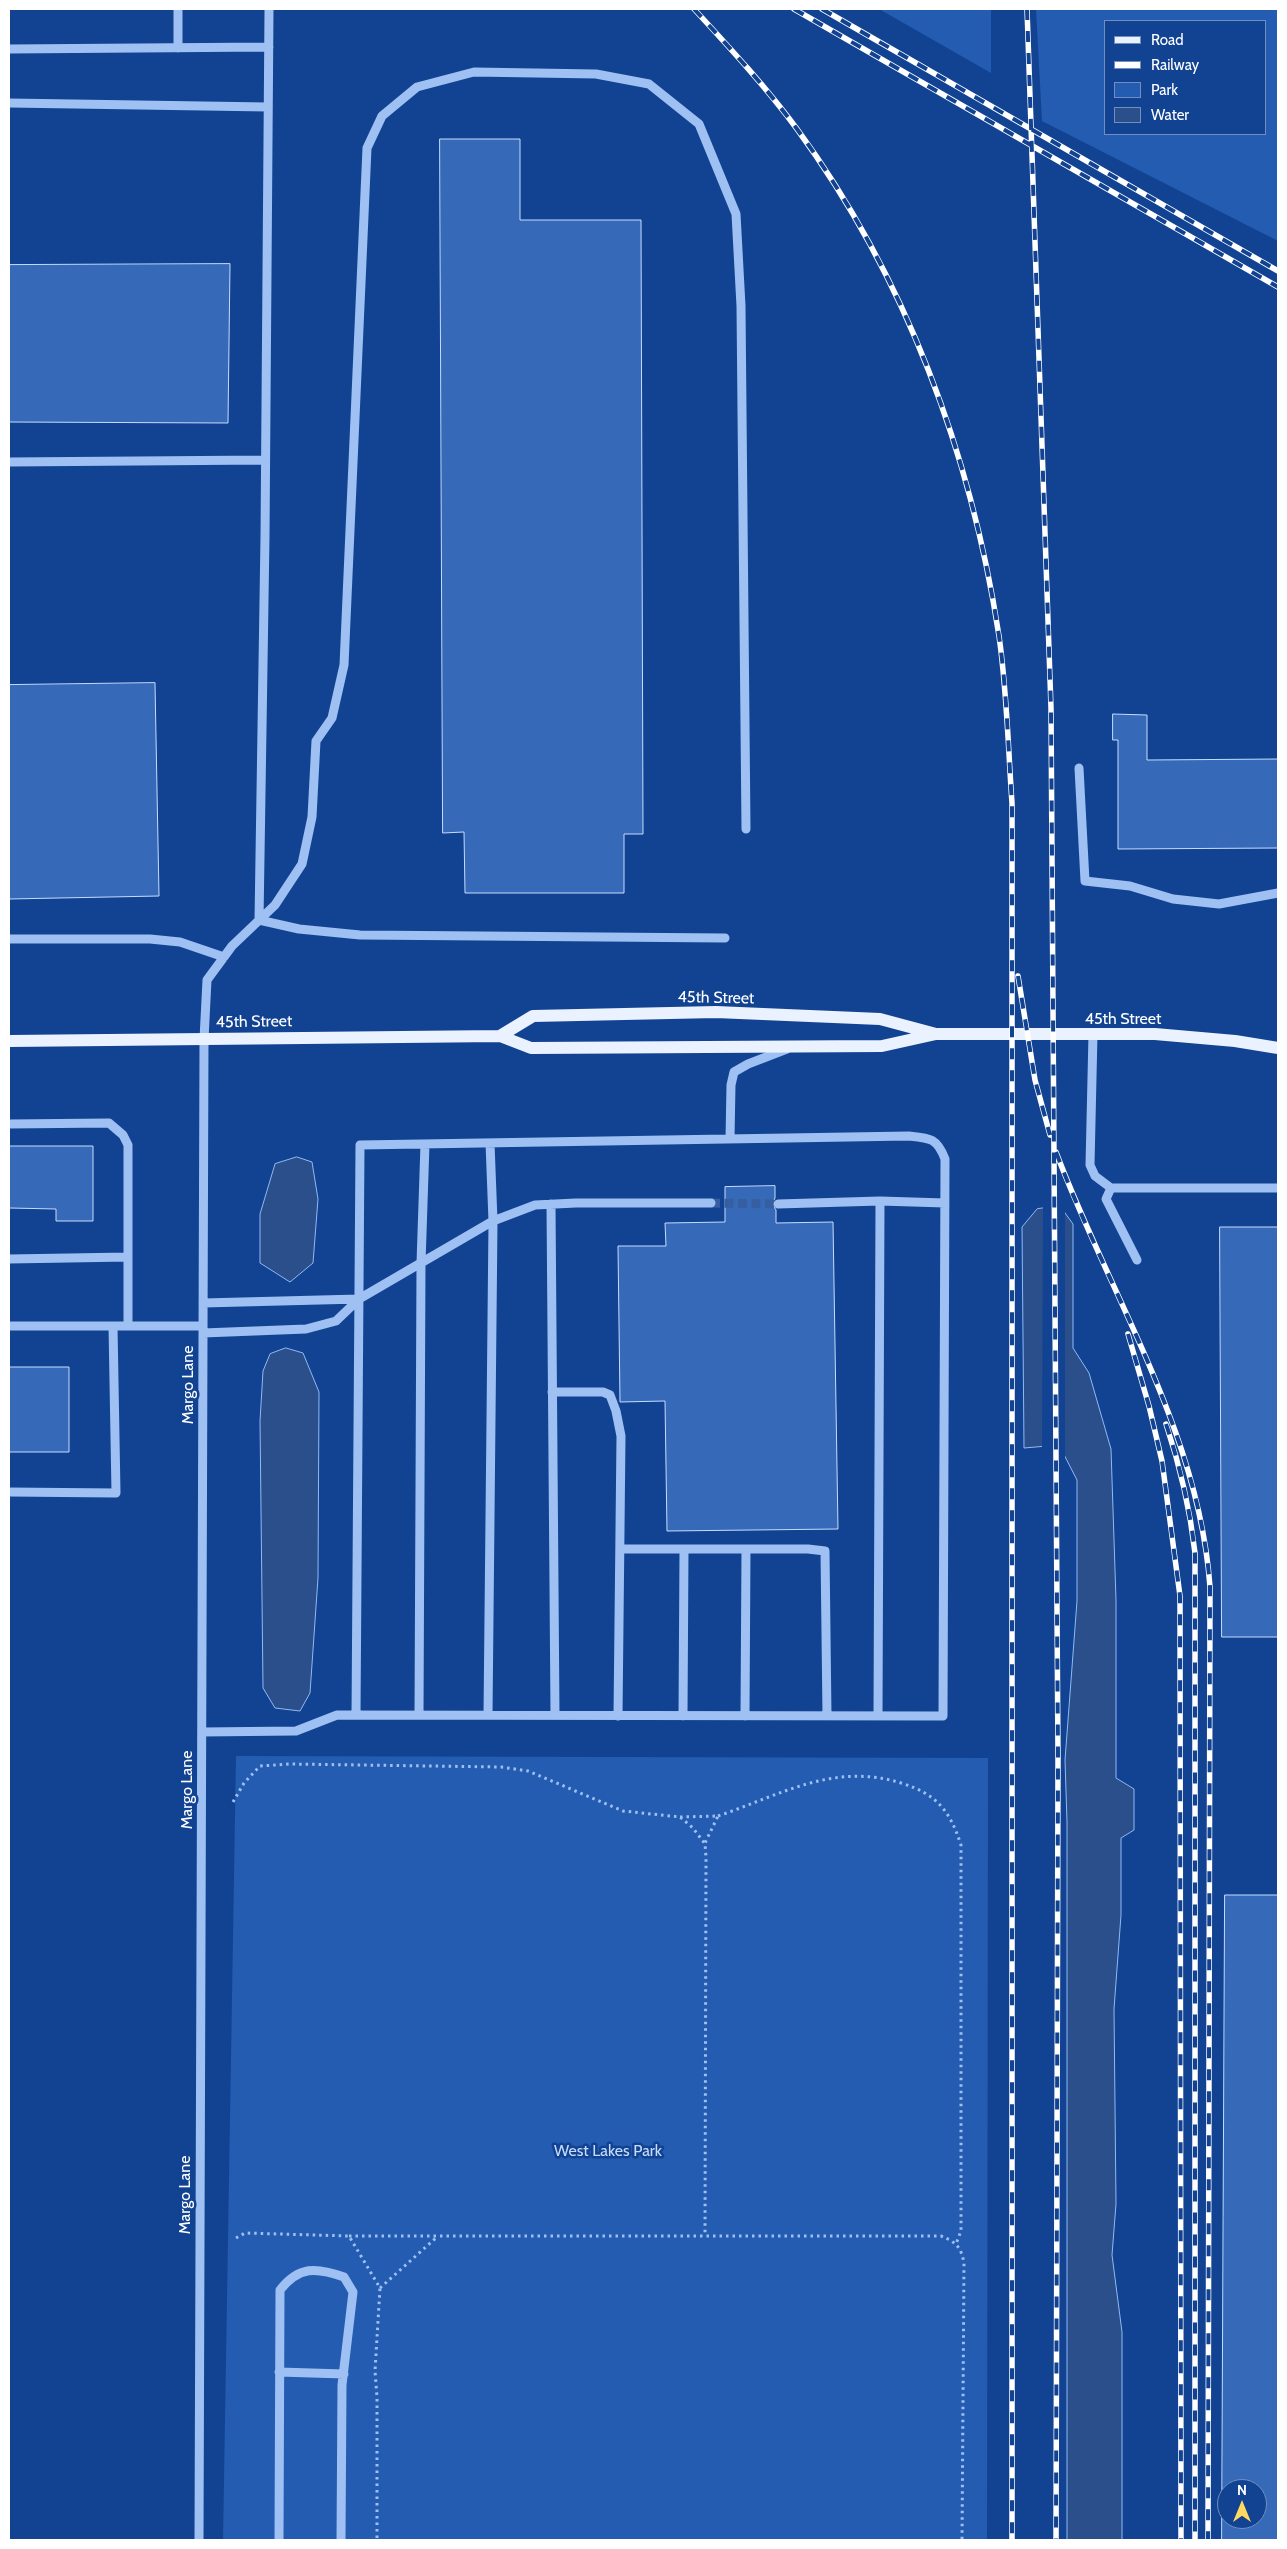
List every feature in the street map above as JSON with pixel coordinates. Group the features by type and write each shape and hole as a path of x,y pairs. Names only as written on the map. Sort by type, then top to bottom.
{"main road":[{"name":"45th Street","path":"500,1036 533,1016 716,1012 880,1019 936,1034"},
{"name":"45th Street","path":"9,1041 500,1036 531,1048 792,1047 882,1046 936,1034 1155,1034 1235,1041 1278,1048"}],"street":[{"path":"178,9 178,48"},
{"path":"269,9 266,460 259,920 300,929 360,935 725,938"},
{"path":"9,49 269,47"},
{"name":"Margo Lane","path":"199,2540 204,1039 207,980 232,946 275,905 302,864 312,817 316,742 332,718 344,665 367,148 382,116 417,87 474,72 596,74 649,84 699,124 736,214 741,306 746,829"},
{"path":"9,103 268,107"},
{"path":"9,462 266,460"},
{"path":"1079,768 1084,880 1130,886 1172,899 1219,904 1278,893"},
{"path":"9,939 150,939 180,942 224,957"},
{"path":"1094,1034 1090,1165 1095,1176 1111,1188 1278,1188"},
{"path":"730,1139 731,1085 734,1072 748,1064 792,1047"},
{"path":"9,1124 109,1124 123,1135 128,1145 128,1326"},
{"path":"202,1732 296,1731 337,1715 943,1716 945,1159 940,1145 928,1138 909,1136 360,1145 356,1715"},
{"path":"488,1715 492,1221 490,1142"},
{"path":"419,1715 421,1263 425,1144"},
{"path":"1111,1188 1106,1199 1137,1260"},
{"path":"778,1204 880,1201 945,1203"},
{"path":"878,1716 880,1201"},
{"path":"9,1326 306,1329 336,1322 359,1299 492,1221 535,1205 712,1203"},
{"path":"551,1204 555,1715"},
{"path":"9,1259 128,1257"},
{"path":"203,1303 332,1298 359,1299"},
{"path":"9,1492 116,1493 114,1326"},
{"path":"552,1392 603,1392 610,1395 616,1411 621,1436 618,1716"},
{"path":"620,1549 808,1548 825,1551 827,1716"},
{"path":"683,1716 684,1549"},
{"path":"746,1549 746,1716"},
{"path":"279,2540 280,2290 291,2277 308,2270 327,2271 344,2277 353,2292 344,2374 341,2540"},
{"path":"279,2372 344,2374"}],"path":[{"path":"233,1802 244,1783 260,1766 290,1764 501,1767 528,1771 623,1811 680,1817 718,1816 814,1781 847,1775 880,1776 912,1786 937,1800 953,1821 961,1845 961,2231 956,2244"},
{"path":"705,2236 705,1844 718,1816"},
{"path":"680,1817 693,1828 705,1844"},
{"path":"349,2236 941,2236 961,2248 964,2263 962,2540"},
{"path":"380,2288 438,2236"}],"green space":[{"path":"879,9 991,9 991,73"},
{"path":"1036,9 1278,9 1278,241 1042,121"},
{"name":"West Lakes Park","path":"236,1756 988,1758 987,2540 223,2540"}],"water":[{"path":"297,1157 312,1162 318,1199 313,1263 290,1282 260,1263 260,1214 275,1164"},
{"path":"1060,1206 1073,1224 1073,1348 1089,1373 1111,1449 1116,1600 1116,1778 1134,1789 1134,1830 1121,1838 1121,1915 1114,2009 1116,2204 1112,2255 1122,2332 1122,2540 1067,2540 1067,1822 1065,1760 1077,1601 1077,1480 1059,1445 1024,1448 1022,1227 1037,1209"},
{"path":"286,1348 303,1353 319,1392 318,1578 310,1693 300,1711 275,1708 263,1688 260,1421 263,1371 270,1354"}],"pier":[{"path":"1060,1203 1065,1209 1065,1462 1057,1448 1042,1449 1043,1205"}],"building":[{"path":"440,139 520,139 520,220 641,220 643,834 624,834 624,893 465,893 464,832 443,833"},
{"path":"230,264 228,423 9,422 9,265"},
{"path":"155,683 159,896 9,899 9,685"},
{"path":"1113,714 1147,715 1147,760 1278,759 1278,848 1118,849 1118,740 1113,740"},
{"path":"9,1146 93,1146 93,1221 56,1221 56,1209 9,1208"},
{"path":"775,1186 775,1198 772,1204 776,1210 776,1223 833,1222 838,1529 667,1531 665,1401 620,1402 618,1246 666,1246 665,1223 725,1222 725,1187"},
{"path":"1220,1227 1278,1227 1278,1637 1222,1637"},
{"path":"9,1367 69,1367 69,1452 9,1452"},
{"path":"1225,1895 1278,1895 1278,2540 1222,2540 1222,2529 1267,2529 1267,2479 1222,2479"}],"tunnel":[{"path":"711,1203 778,1204"}],"railway":[{"path":"694,9 760,83 797,129 836,186 871,245 901,307 928,370 952,435 971,501 987,568 1002,657 1012,803 1012,2540"},
{"path":"794,9 1278,287"},
{"path":"822,9 1278,271"},
{"path":"1027,9 1051,708 1058,1758 1056,2540"},
{"path":"1018,976 1035,1080 1050,1135"},
{"path":"1056,1152 1171,1419 1189,1473 1202,1529 1210,1587 1208,2540"},
{"path":"1128,1334 1149,1406 1162,1461 1180,1596 1181,2540"},
{"path":"1166,1424 1184,1488 1195,1553 1195,2540"}]}
